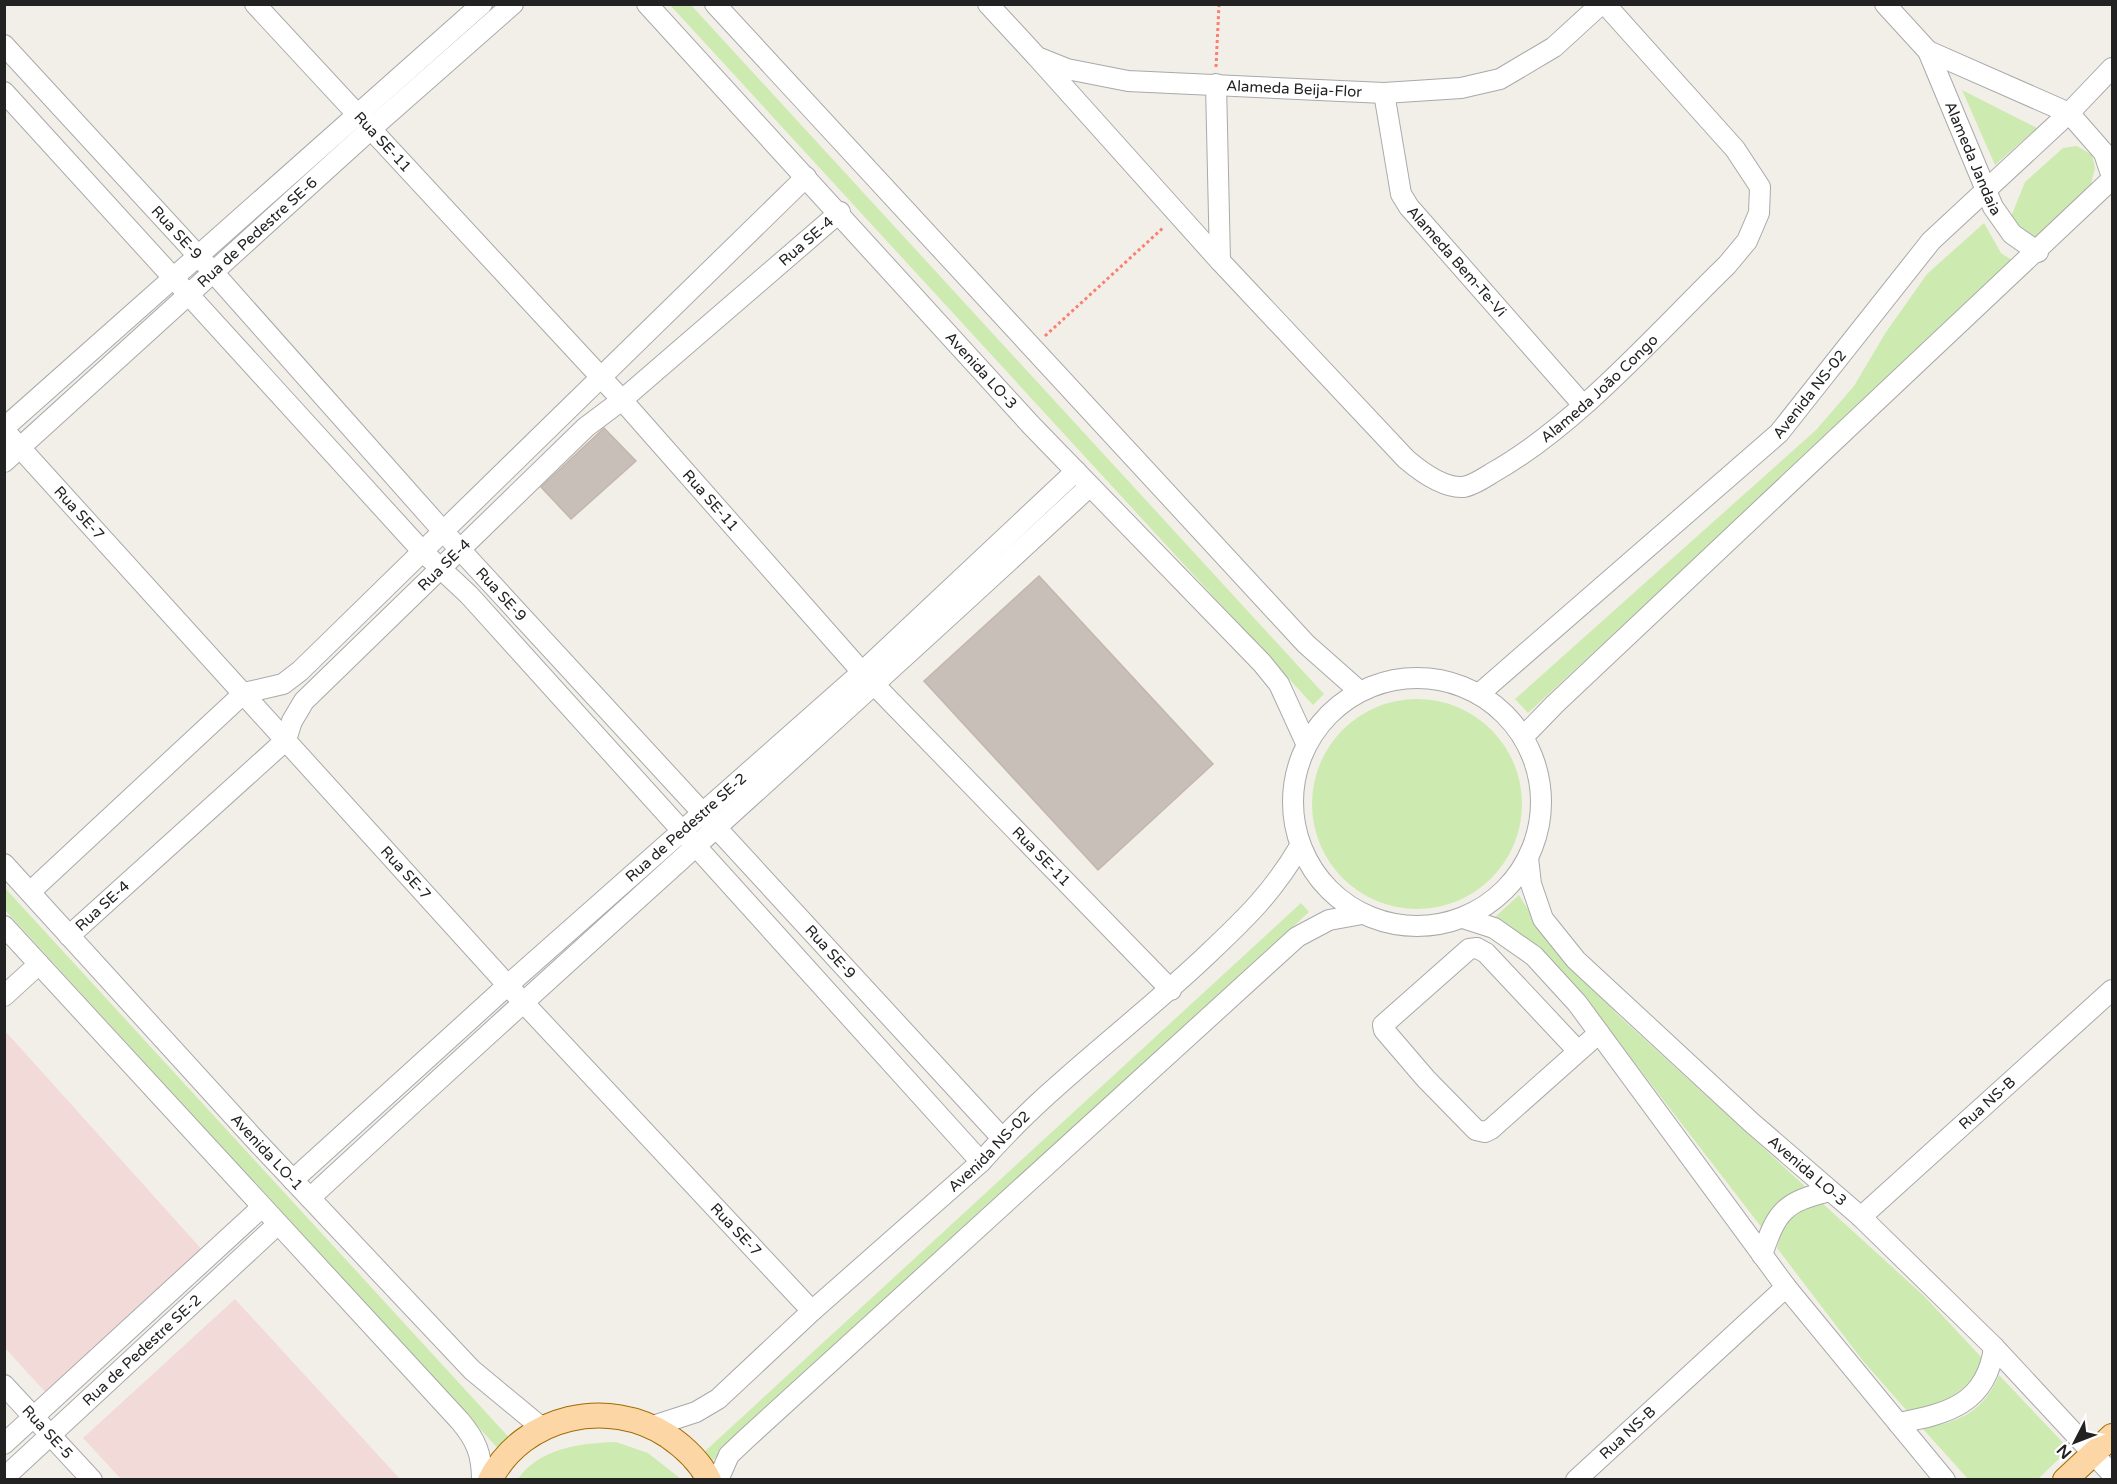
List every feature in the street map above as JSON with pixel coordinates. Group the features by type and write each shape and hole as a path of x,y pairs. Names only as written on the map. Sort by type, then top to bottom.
{"main road":[{"path":"490,1479 496,1468 517,1445 542,1428 568,1418 597,1414 626,1417 653,1426 682,1446 709,1479"},
{"path":"2065,1479 2112,1436"}],"street":[{"name":"Rua SE-11","path":"255,4 622,400 869,679 1171,990"},
{"name":"Rua de Pedestre SE-6","path":"4,429 482,4"},
{"name":"Rua de Pedestre SE-6","path":"4,462 372,128 513,4"},
{"name":"Avenida LO-3","path":"647,4 1076,471 1262,663 1279,684 1306,743"},
{"path":"715,4 1306,644 1358,690"},
{"name":"Alameda Beija-Flor","path":"988,4 1037,57 1067,69 1128,81 1384,93 1461,88 1500,80 1554,47 1603,4"},
{"name":"Alameda João Congo","path":"1037,57 1220,261 1406,459 1419,470 1442,482 1463,487 1513,461 1582,405 1727,265 1747,241 1760,213 1761,187 1735,149 1603,4"},
{"name":"Alameda Jandaia","path":"1885,4 1928,51 1985,191 2012,234 2038,252"},
{"name":"Rua SE-9","path":"4,45 213,272 442,530 1002,1138"},
{"name":"Alameda Jandaia","path":"1928,51 2068,113 2104,153 2112,178"},
{"name":"Avenida NS-02","path":"1479,694 1779,433 1931,241 2068,113 2112,68"},
{"path":"1216,84 1220,261"},
{"name":"Rua SE-9","path":"4,92 423,552 469,595 981,1162"},
{"name":"Alameda Bem-Te-Vi","path":"1384,93 1401,194 1409,207 1582,405"},
{"name":"Rua SE-4","path":"30,892 244,693 283,684 300,671 806,177"},
{"path":"1523,737 1563,695 2038,252 2112,178"},
{"name":"Rua SE-4","path":"69,936 286,740 292,720 304,700 586,427 622,400 840,213"},
{"name":"Rua SE-7","path":"4,429 522,1001 812,1311"},
{"name":"Rua de Pedestre SE-2","path":"310,1198 522,1001 718,828 1076,471"},
{"name":"Rua de Pedestre SE-2","path":"293,1180 681,831 869,679 1090,486"},
{"path":"1398,678 1440,679 1479,694 1504,712 1523,737 1539,776 1541,818 1528,858 1512,883 1490,904 1463,918 1429,926 1395,925 1362,914 1324,886 1300,846 1292,811 1294,776 1306,743 1328,712 1358,690 1398,678"},
{"name":"Avenida NS-02","path":"653,1426 696,1412 718,1399 812,1311 981,1162 1002,1138 1130,1023 1171,990 1261,903 1281,879 1300,846"},
{"name":"Avenida LO-3","path":"1528,858 1531,884 1543,919 1576,960 1861,1217 1994,1347 2112,1474"},
{"name":"Avenida LO-1","path":"4,864 293,1180 472,1370 542,1428"},
{"path":"718,1479 729,1455 747,1438 1297,937 1329,920 1362,914"},
{"path":"1463,918 1494,928 1534,956 1577,1003 1786,1287 1945,1479"},
{"path":"6,930 474,1437 482,1457 482,1479"},
{"path":"1578,1051 1486,953 1477,948 1469,949 1383,1025 1384,1030 1426,1079 1476,1130 1485,1132 1578,1051 1599,1032"},
{"path":"4,996 39,964"},
{"name":"Rua NS-B","path":"1861,1217 2112,990"},
{"path":"1762,1255 1781,1211 1804,1198 1830,1191"},
{"name":"Rua de Pedestre SE-2","path":"4,1444 262,1207"},
{"name":"Rua de Pedestre SE-2","path":"4,1478 278,1224"},
{"name":"Rua NS-B","path":"1576,1479 1786,1287"},
{"path":"1898,1423 1940,1415 1966,1400 1986,1376 1992,1364 1994,1347"},
{"name":"Rua SE-5","path":"4,1385 92,1479"}],"path":[{"path":"1216,84 1219,4"},
{"path":"1032,348 1178,214"}],"shaded area":[{"path":"7,1033 205,1253 48,1395 5,1348 4,1035"},
{"path":"235,1299 400,1479 121,1479 83,1438"}],"green space":[{"path":"670,5 691,5 1324,694 1313,705"},
{"path":"1962,90 2037,128 1995,165"},
{"path":"2077,146 2092,155 2095,168 2091,184 2047,229 2036,237 2022,238 2010,219 2025,182 2063,148"},
{"path":"1984,223 2001,253 2015,262 1528,713 1515,699 1816,430 1854,386 1886,332 1927,274"},
{"path":"1417,699 1437,701 1457,707 1475,717 1491,730 1504,746 1514,764 1520,784 1522,804 1520,824 1514,844 1504,862 1491,878 1475,891 1457,901 1437,907 1417,909 1397,907 1377,901 1359,891 1343,878 1330,862 1320,844 1314,824 1312,804 1314,784 1320,764 1330,746 1343,730 1359,717 1377,707 1397,701"},
{"path":"5,888 515,1444 503,1454 5,910"},
{"path":"1519,895 1547,940 1618,1015 1808,1189 1779,1201 1769,1212 1762,1228 1607,1027 1540,950 1495,917"},
{"path":"1301,903 1309,912 711,1462 703,1453"},
{"path":"1821,1202 1924,1296 1983,1359 1970,1381 1953,1396 1932,1405 1907,1411 1863,1361 1777,1248 1783,1229 1791,1217"},
{"path":"1999,1375 2069,1449 2038,1479 1968,1479 1922,1428 1936,1426 1969,1413 1986,1398"},
{"path":"616,1442 648,1453 681,1479 518,1479 537,1460 562,1449"}],"building":[{"path":"604,428 636,461 571,519 541,487"},
{"path":"1039,576 1213,764 1098,870 924,681"}]}
